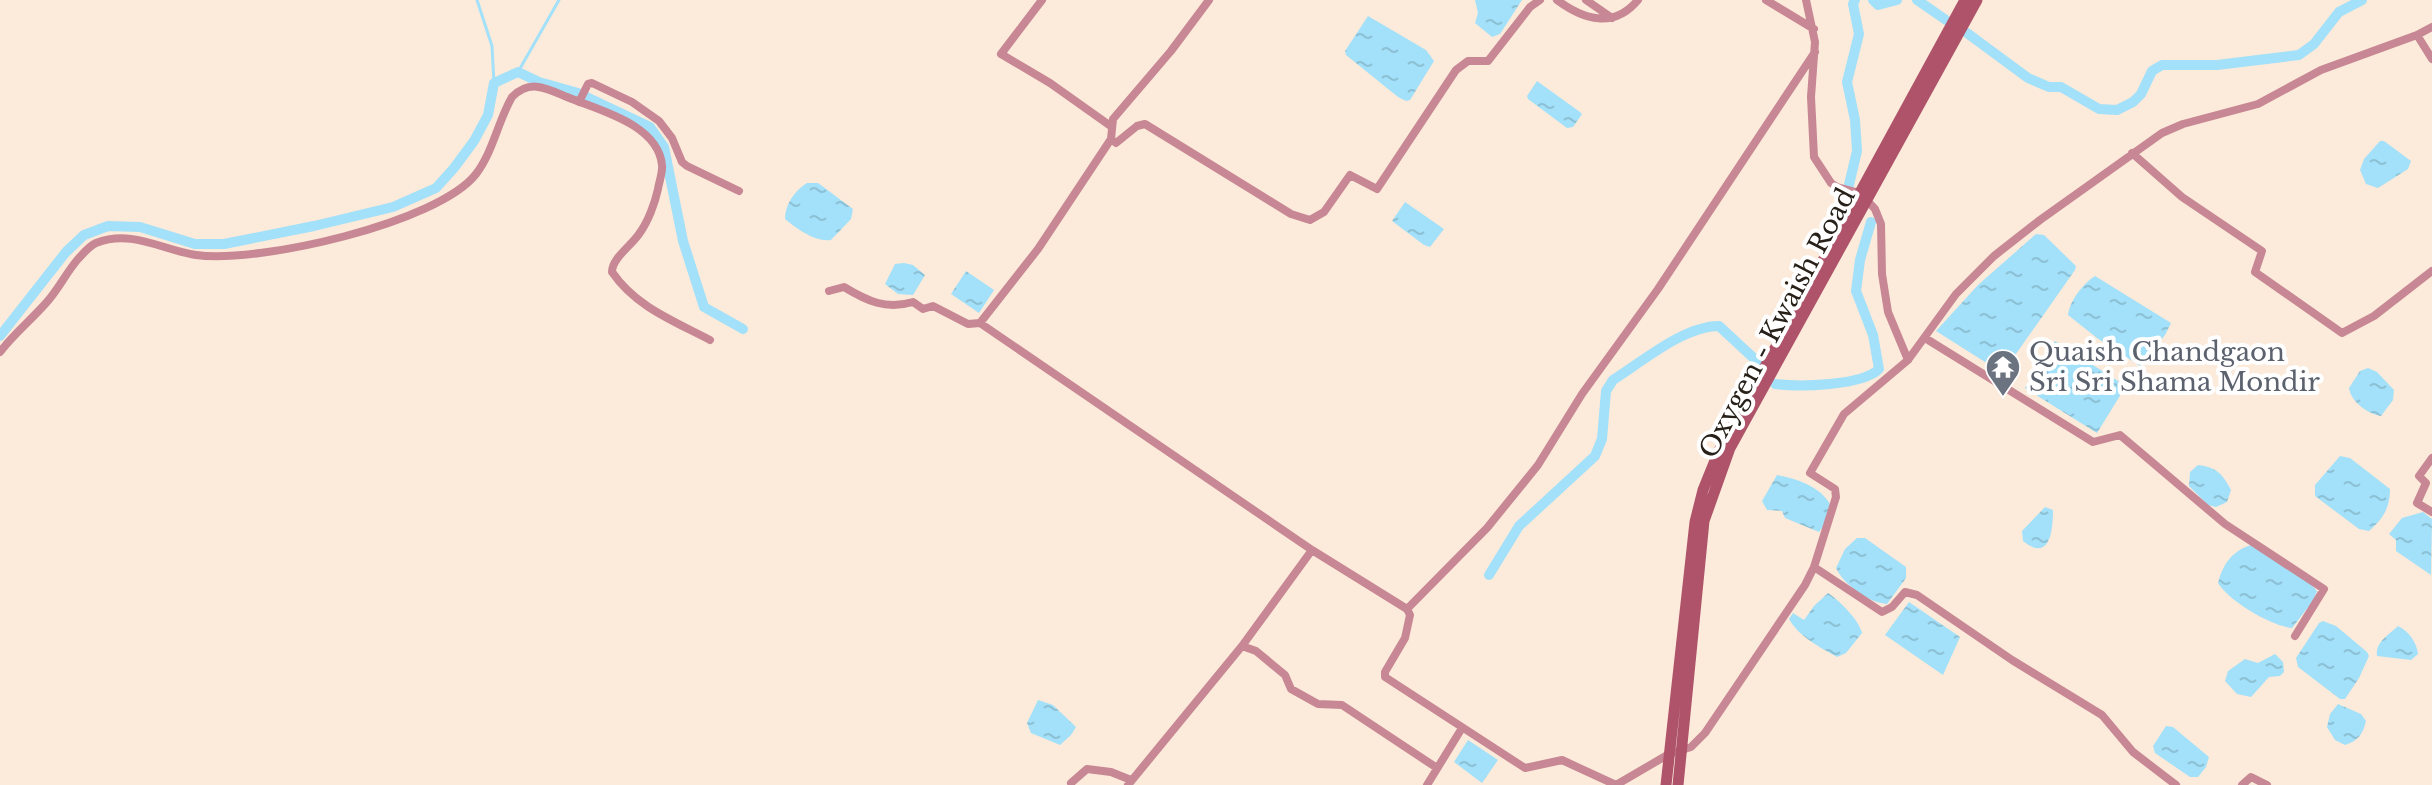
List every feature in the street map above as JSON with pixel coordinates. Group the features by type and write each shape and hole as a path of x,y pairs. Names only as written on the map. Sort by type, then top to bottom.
{"main road":[{"name":"Oxygen - Kwaish Road","path":"1678,785 1675,753 1695,522 1703,490 1718,453 1862,195 1965,0"},
{"name":"Oxygen - Kwaish Road","path":"1862,195 1977,0"},
{"name":"Oxygen - Kwaish Road","path":"1666,785 1675,753"}],"street":[{"path":"1042,0 1001,54 1050,83 1112,127"},
{"path":"980,323 1038,249 1111,139 1113,119 1171,51 1209,0"},
{"path":"1111,139 1116,143 1137,126 1145,124 1297,217 1310,220 1324,212 1350,175 1377,189 1456,70 1468,61 1488,61 1530,7 1540,0"},
{"path":"1557,0 1574,13 1593,20 1613,19 1638,0"},
{"path":"1586,0 1613,19"},
{"path":"1766,0 1814,29"},
{"path":"1806,0 1814,29 1811,97 1814,157 1831,183 1862,195 1881,224 1882,274 1888,312 1908,360"},
{"path":"829,291 844,287 861,297 895,307 913,302 923,309 933,306 968,324 980,323 1312,550 1407,609 1410,615 1405,638 1385,677 1525,768 1562,760 1616,785 1691,747 1705,733 1814,567 1836,497 1835,489 1810,473 1844,414 1908,360 1956,294 1994,256 2162,133 2183,124 2258,104 2321,70 2432,27"},
{"path":"2417,35 2432,59"},
{"path":"1407,609 1487,528 1538,465 1582,394 1658,289 1815,52"},
{"path":"579,102 588,84 592,83 632,102 659,121 672,138 682,162 739,191"},
{"path":"0,352 15,332 47,302 75,262 93,244 135,238 195,255 256,255 348,235 423,209 450,196 478,172 505,109 521,88 533,86 636,127 652,140 662,166 656,195 642,230 613,262 612,272 623,289 646,307 710,340"},
{"path":"2132,153 2182,197 2262,251 2255,272 2342,333 2374,316 2432,271"},
{"path":"1925,338 2093,442 2120,435 2225,524 2324,589 2295,636"},
{"path":"2432,458 2419,476 2426,483 2417,503 2432,512"},
{"path":"1071,783 1087,769 1111,772 1130,782 1242,646 1312,550"},
{"path":"1814,567 1882,612 1892,607 1905,592 1917,595 2012,660 2102,715 2133,752 2176,785"},
{"path":"1242,646 1256,651 1285,675 1291,689 1318,704 1342,705 1437,768"},
{"path":"1427,785 1462,728"},
{"path":"2242,785 2251,777 2267,785"}],"water":[{"path":"1475,0 1522,0 1500,34 1492,37 1475,23 1478,13"},
{"path":"1368,16 1426,50 1434,61 1410,100 1398,97 1346,55 1345,51"},
{"path":"1537,81 1582,114 1573,127 1567,128 1528,99"},
{"path":"2380,141 2411,161 2408,169 2378,188 2366,184 2360,170 2364,159"},
{"path":"807,183 818,183 853,209 851,219 831,240 813,237 785,219 791,199"},
{"path":"1405,202 1444,229 1430,247 1392,221"},
{"path":"2036,234 2044,235 2076,266 2011,361 2002,366 1985,362 1936,331 1978,285"},
{"path":"895,264 913,265 925,275 913,295 898,294 885,284"},
{"path":"966,271 994,290 979,313 951,294"},
{"path":"2095,276 2171,323 2140,366 2068,315 2078,293"},
{"path":"2055,341 2126,386 2097,433 2025,388"},
{"path":"2368,368 2377,372 2394,390 2393,400 2381,416 2361,406 2350,393 2349,388 2360,371"},
{"path":"2340,456 2350,458 2390,489 2385,513 2369,531 2359,529 2315,496 2315,485"},
{"path":"2198,465 2218,472 2225,480 2231,490 2227,502 2216,507 2208,505 2189,486 2190,472"},
{"path":"1777,475 1807,484 1826,498 1830,504 1825,524 1819,532 1785,518 1782,511 1767,510 1762,501"},
{"path":"2045,507 2053,510 2051,534 2044,546 2032,547 2023,541 2022,531"},
{"path":"2423,512 2432,519 2431,575 2396,551 2396,540 2389,534 2402,518"},
{"path":"1857,538 1865,538 1906,567 1906,578 1887,604 1858,592 1836,568 1845,549"},
{"path":"2251,545 2308,581 2317,591 2292,628 2251,612 2218,583 2229,559"},
{"path":"1828,593 1848,611 1862,633 1846,653 1837,657 1804,636 1789,619 1793,613 1804,620"},
{"path":"1909,602 1960,637 1943,675 1885,635"},
{"path":"2323,621 2336,626 2369,656 2345,699 2340,699 2298,667 2296,658"},
{"path":"2398,626 2412,638 2418,654 2411,660 2377,656 2380,643"},
{"path":"2275,654 2283,662 2284,672 2280,676 2269,677 2251,697 2237,694 2225,681 2228,671 2245,659 2258,663"},
{"path":"1038,700 1053,705 1076,727 1060,745 1031,733 1027,723"},
{"path":"2338,704 2361,714 2366,721 2359,736 2345,745 2335,740 2327,727 2330,714"},
{"path":"2166,726 2173,727 2209,757 2198,777 2190,777 2155,753 2153,746"},
{"path":"1468,740 1498,760 1482,783 1454,762"}],"waterway":[{"path":"477,0 492,46 494,83"},
{"path":"518,72 559,0"},
{"path":"1848,206 1847,193 1857,151 1855,120 1847,82 1859,34 1853,4 1855,0"},
{"path":"1873,0 1878,5 1897,0"},
{"path":"1917,0 1946,20"},
{"path":"1967,33 2028,78 2049,87 2061,87 2099,109 2117,110 2133,102 2141,94 2152,71 2162,65 2217,65 2299,55 2314,44 2339,12 2362,0"},
{"path":"0,336 66,252 84,235 108,226 140,227 195,244 224,244 393,207 436,188 474,141 488,115 494,83 518,72 539,82 578,93 650,127 664,147 683,241 704,307 743,329"},
{"path":"1775,384 1845,382 1871,375 1879,369 1873,335 1856,291 1860,260 1871,222"},
{"path":"1489,575 1519,526 1595,456 1602,439 1606,391 1613,380 1678,338 1719,326 1760,364"}],"place":[{"name":"Quaish Chandgaon Sri Sri Shama Mondir","path":"2003,398"}]}
